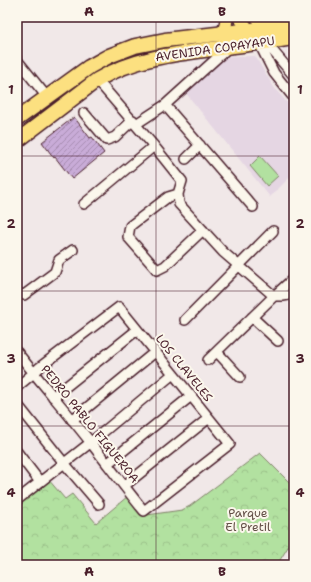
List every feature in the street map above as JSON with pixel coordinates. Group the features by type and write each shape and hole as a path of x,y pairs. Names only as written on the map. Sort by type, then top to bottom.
{"highway":[{"path":"256,30 271,22 292,30"},
{"name":"AVENIDA COPAYAPU","path":"17,141 107,74 131,64 168,54 229,47 256,30"},
{"name":"AVENIDA COPAYAPU","path":"17,120 89,67 122,51 150,43 221,34 256,30 292,30"}],"main road":[{"path":"221,34 225,28 226,17"},
{"path":"239,17 256,30"}],"street":[{"path":"256,30 294,76"},
{"path":"256,30 274,73 294,98"},
{"path":"84,114 107,140 115,138 134,122 165,104 229,47"},
{"path":"17,60 47,97"},
{"path":"97,80 134,122 182,181 178,194 179,204 223,252 274,296 294,294"},
{"path":"165,104 253,207"},
{"path":"186,159 200,145"},
{"path":"84,204 154,146"},
{"path":"178,194 168,197 130,226 128,237 157,270 165,266 203,230"},
{"path":"185,320 273,231"},
{"path":"17,293 24,295 55,272 59,260 73,250"},
{"path":"208,360 294,278"},
{"name":"LOS CLAVELES","path":"34,373 119,307 230,444 144,511"},
{"path":"252,317 278,341"},
{"path":"54,398 137,330"},
{"name":"PEDRO PABLO FIGUEROA","path":"17,352 144,511"},
{"path":"72,420 155,352"},
{"path":"217,352 240,377"},
{"path":"17,387 34,373"},
{"path":"17,500 90,443 173,374"},
{"path":"107,464 191,396"},
{"path":"17,404 64,464 99,504"},
{"path":"124,486 209,418"},
{"path":"17,452 40,482"}],"shaded area":[{"path":"255,56 275,89 294,110 294,173 270,197 185,92 222,57"}],"green space":[{"path":"260,156 278,176 267,186 250,166"},
{"name":"Parque El Pretil","path":"260,453 294,487 294,537 277,565 17,565 17,504 48,479 65,499 72,494 96,523 128,496 147,515 182,510 190,506"}],"building":[{"path":"74,117 104,153 72,179 42,142"}]}
